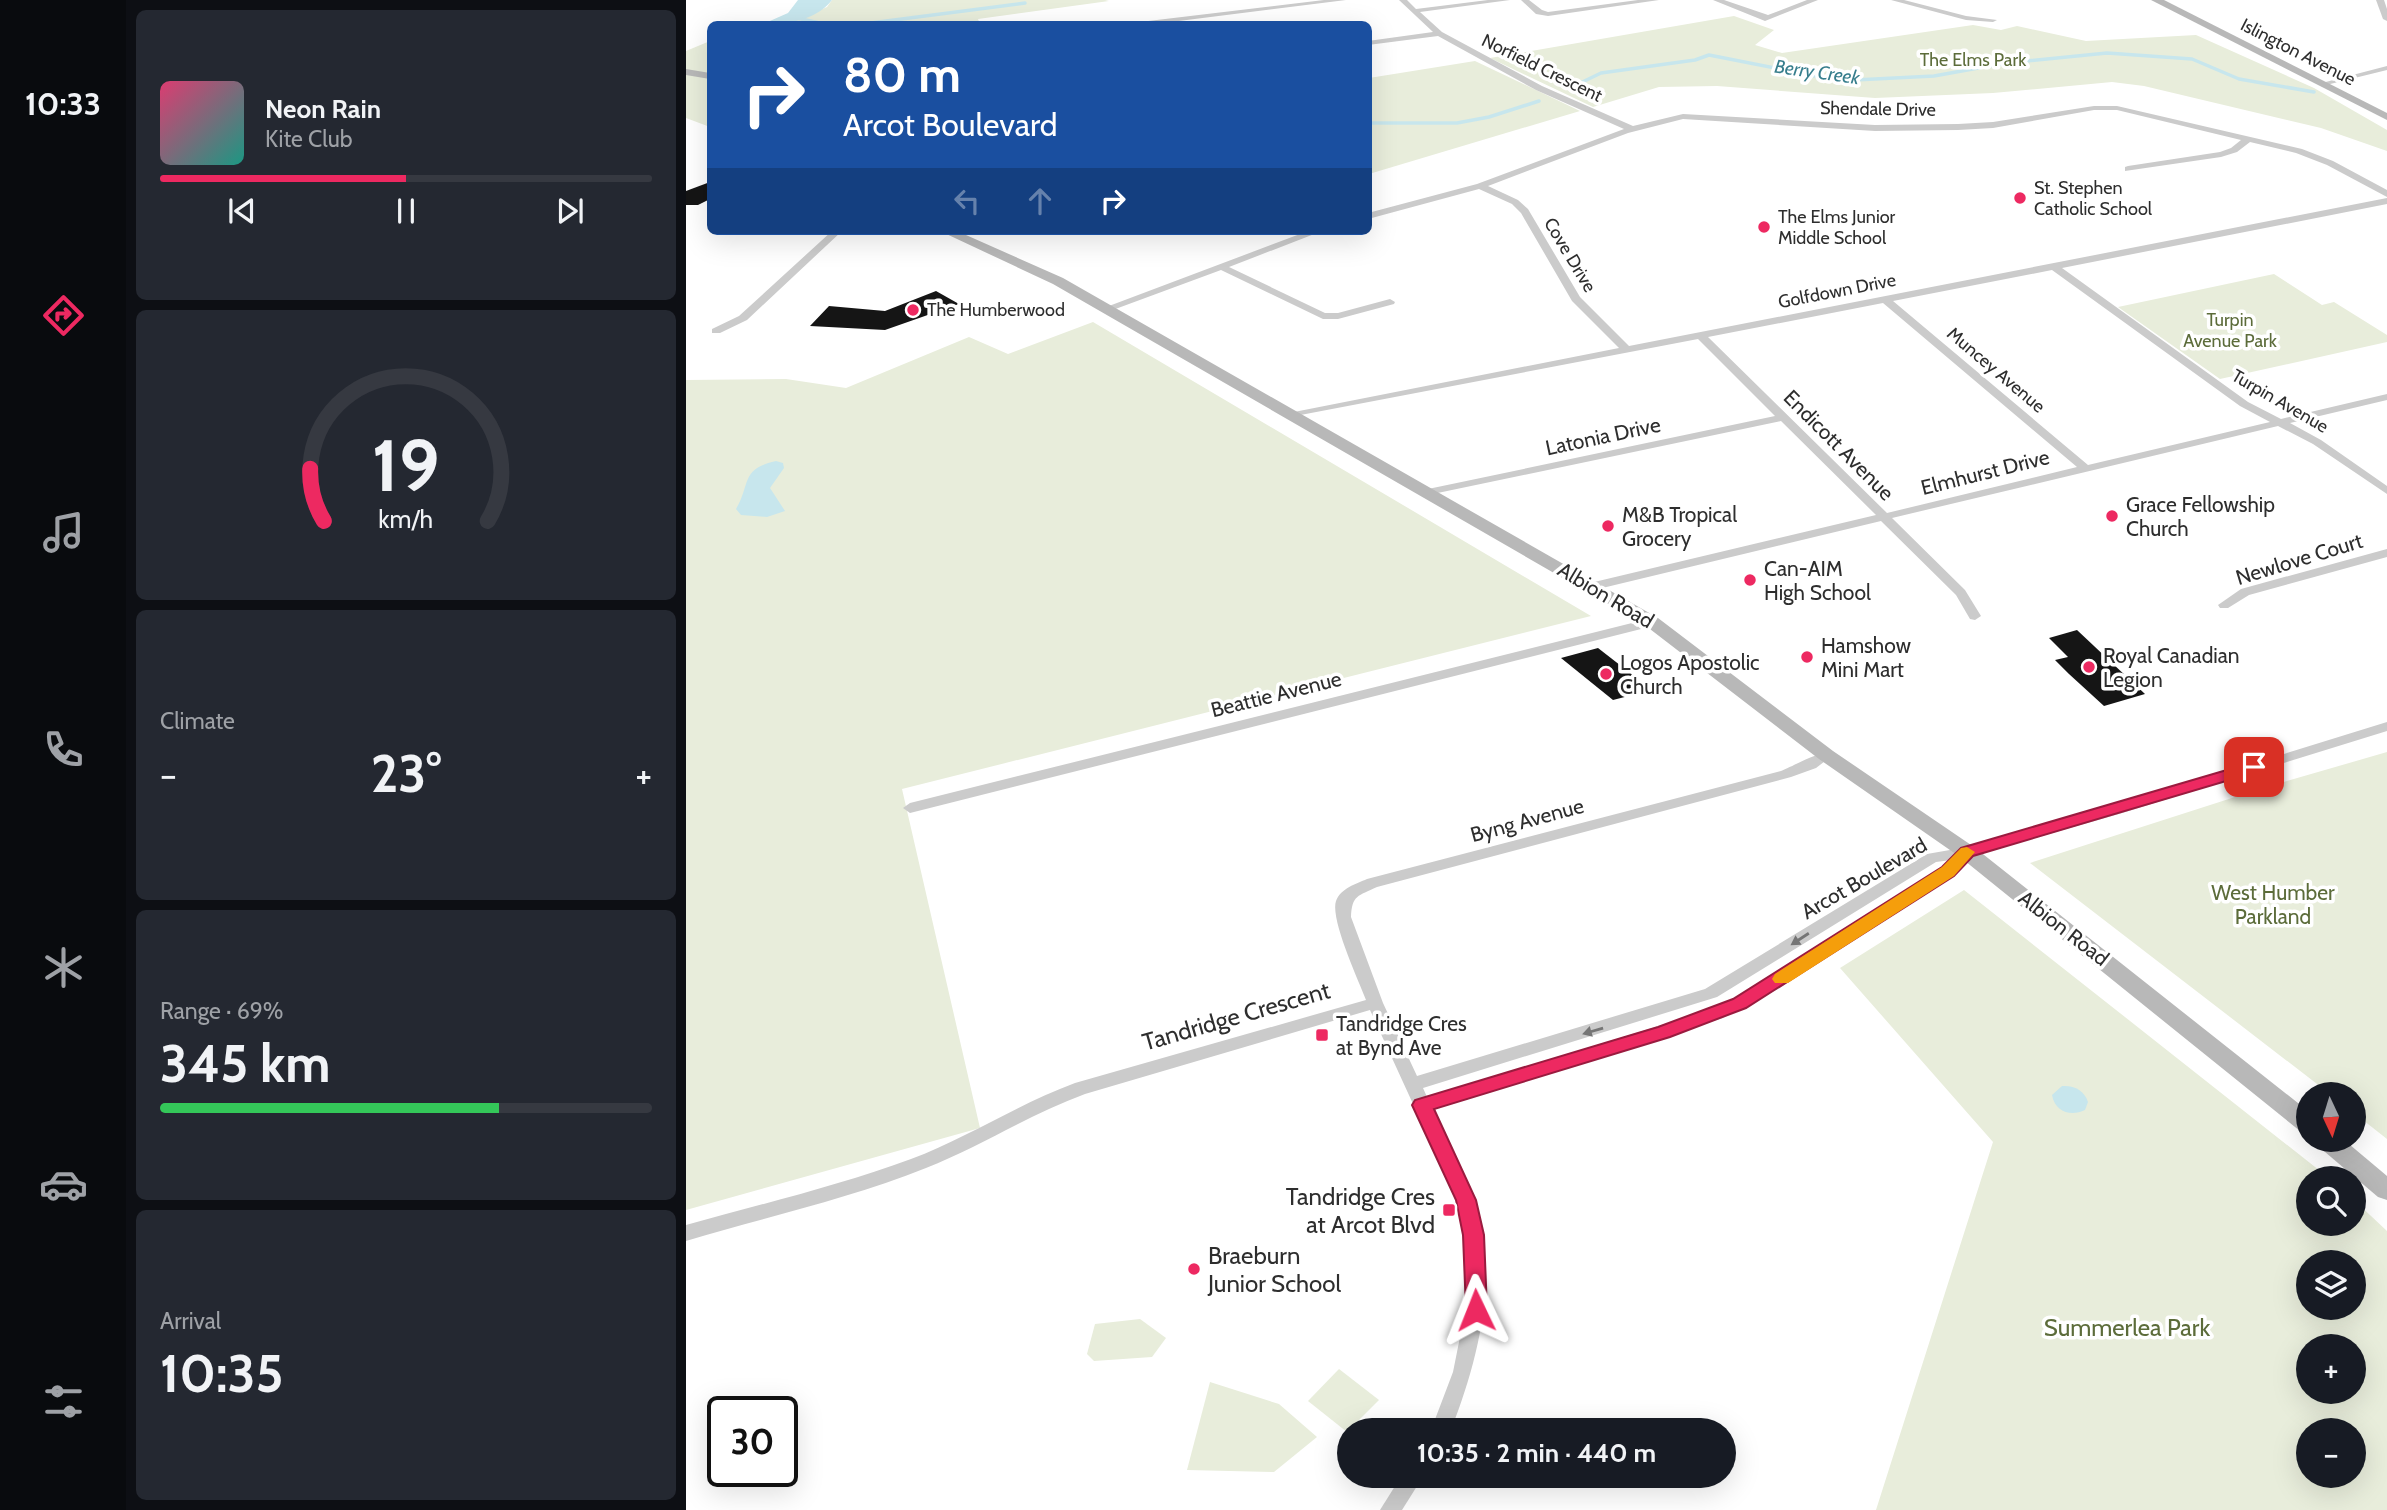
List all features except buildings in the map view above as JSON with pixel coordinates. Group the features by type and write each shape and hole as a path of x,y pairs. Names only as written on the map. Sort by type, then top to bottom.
{"main road":[{"name":"Islington Avenue","path":"2156,0 2387,117"},
{"path":"686,72 707,76"},
{"name":"Albion Road","path":"955,235 1058,281 1594,586 1652,622 1826,755 1967,852 2296,1115"},
{"path":"2341,1152 2387,1191"}],"street":[{"path":"1164,21 1342,0"},
{"name":"Norfield Crescent","path":"1403,0 1439,34 1539,88 1632,128"},
{"path":"1414,11 1506,0"},
{"path":"1525,0 1539,12 1548,14 1655,0"},
{"path":"1717,0 1766,18 1814,0"},
{"path":"1895,0 1966,18 1993,20"},
{"path":"2380,0 2387,19"},
{"path":"1372,42 1439,34"},
{"path":"2322,83 2387,68"},
{"name":"Shendale Drive","path":"1372,215 1480,186 1632,128 1682,116 1875,128 1958,127 1993,125 2094,108 2117,108 2316,157 2387,194"},
{"path":"2128,169 2221,154 2235,150 2248,139"},
{"name":"Cove Drive","path":"1480,186 1515,202 1525,211 1576,299 1627,350"},
{"name":"Golfdown Drive","path":"1294,415 2387,201"},
{"path":"716,331 743,318 833,235"},
{"path":"1107,309 1306,235"},
{"path":"1220,266 1323,316 1338,316 1390,302"},
{"name":"Turpin Avenue","path":"2053,266 2244,404 2317,442 2387,491"},
{"name":"Muncey Avenue","path":"1885,299 2084,467"},
{"name":"Endicott Avenue","path":"1700,335 1961,593 1975,616"},
{"name":"Elmhurst Drive","path":"1594,586 2084,467 2387,397"},
{"name":"Latonia Drive","path":"1429,492 1785,417"},
{"name":"Newlove Court","path":"2224,605 2245,593 2387,553"},
{"name":"Beattie Avenue","path":"910,808 1652,622"},
{"path":"1967,852 2114,811 2387,726"},
{"name":"Byng Avenue","path":"1375,1003 1343,917 1344,901 1350,893 1380,881 1786,774 1811,765 1826,755"},
{"name":"Arcot Boulevard","path":"1413,1084 1711,993 1932,858 1967,852"},
{"name":"Arcot Boulevard","path":"1422,1105 1663,1032 1739,1003 1948,872 1967,852"},
{"path":"1375,1003 1466,1200 1474,1235 1476,1310 1472,1342 1458,1391 1446,1418"},
{"name":"Tandridge Crescent","path":"686,1233 918,1163 1007,1122 1048,1099 1070,1091 1375,1003"},
{"path":"1390,1510 1405,1488"}],"green space":[{"path":"832,0 1109,1 978,19 979,21 794,21 827,7"},
{"name":"The Elms Park","path":"1734,16 1774,30 1755,45 1782,53 1973,25 2001,30 2017,26 2086,41 2196,35 2314,88 2387,130 2387,151 2321,128 2144,86 2112,82 1993,93 1875,98 1717,86 1659,87 1593,107 1490,58"},
{"path":"707,42 707,126 686,118 686,51"},
{"path":"1475,61 1580,111 1372,173 1372,78"},
{"name":"Turpin Avenue Park","path":"2274,274 2322,305 2334,302 2387,335 2387,342 2220,379 2118,307"},
{"path":"1093,322 1591,616 902,789 980,1128 686,1210 686,380 786,379 846,388 969,337 1008,354"},
{"name":"West Humber Parkland","path":"2387,752 2387,1139 2366,1122 2366,1082 2314,1082 2030,863 2263,788"},
{"name":"Summerlea Park","path":"1964,890 2314,1166 2296,1166 2296,1236 2366,1236 2366,1211 2387,1231 2387,1510 1876,1510 1993,1142 1840,968"},
{"path":"1140,1319 1166,1338 1152,1357 1094,1361 1087,1354 1095,1324"},
{"path":"1339,1369 1379,1400 1361,1418 1337,1418 1337,1424 1308,1401"},
{"path":"1210,1382 1279,1404 1317,1437 1274,1472 1187,1470"}],"water":[{"path":"798,0 832,0 810,17 794,21 770,21 788,13"},
{"path":"776,461 783,463 784,468 770,488 785,511 767,517 741,515 736,509 751,473"},
{"path":"2062,1086 2071,1086 2081,1091 2088,1102 2085,1110 2069,1113 2056,1106 2052,1095"}],"waterway":[{"path":"886,21 1025,3"},
{"path":"797,18 810,21"},
{"name":"Berry Creek","path":"1570,88 1601,73 1695,60 1709,55 1825,78 1855,80 1934,76 2006,63 2107,53 2192,59 2239,79 2314,92"},
{"name":"Berry Creek","path":"1372,123 1457,123 1489,117 1539,101"}],"slow traffic":[{"path":"1782,979 1948,872 1967,852"}],"place":[{"name":"St. Stephen Catholic School","path":"2020,198"},
{"name":"The Elms Junior Middle School","path":"1764,227"},
{"name":"The Humberwood","path":"913,310"},
{"name":"Grace Fellowship Church","path":"2112,516"},
{"name":"M&B Tropical Grocery","path":"1608,526"},
{"name":"Can-AIM High School","path":"1750,580"},
{"name":"Hamshow Mini Mart","path":"1807,657"},
{"name":"Royal Canadian Legion","path":"2089,667"},
{"name":"Logos Apostolic Church","path":"1606,674"},
{"name":"Tandridge Cres at Bynd Ave","path":"1322,1035"},
{"name":"Tandridge Cres at Arcot Blvd","path":"1449,1210"},
{"name":"Braeburn Junior School","path":"1194,1269"}],"route":[{"path":"1476,1310 1474,1235 1466,1200 1422,1105 1663,1032 1739,1003 1772,985 1948,872 1967,852 2114,811 2254,767"}]}
